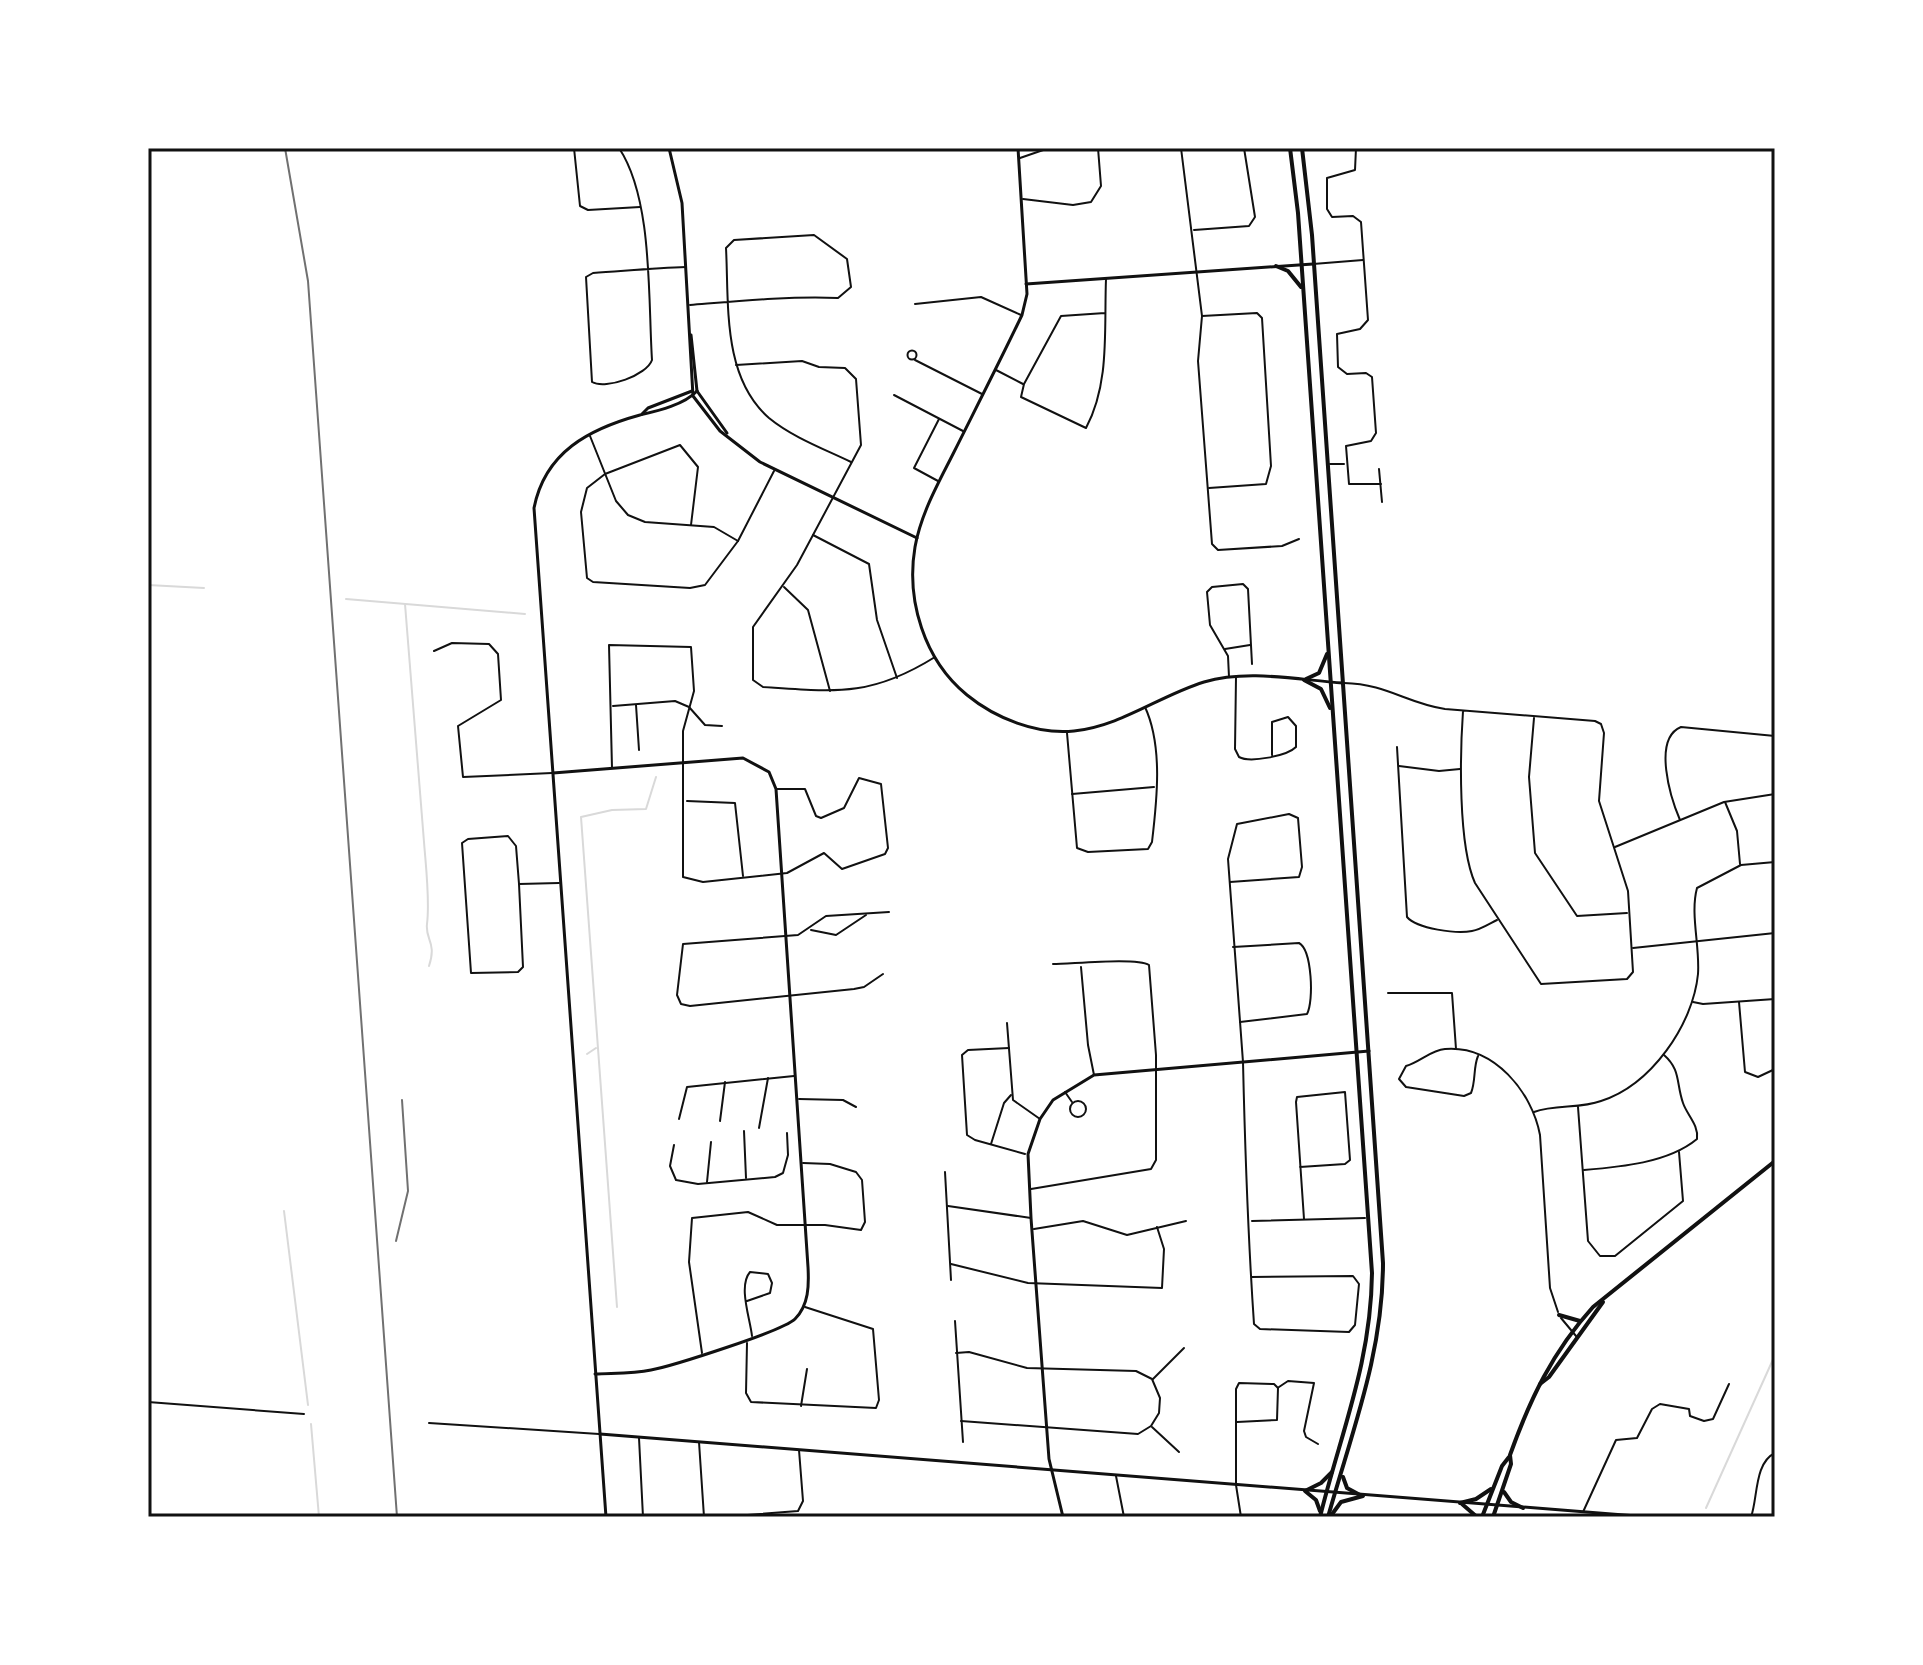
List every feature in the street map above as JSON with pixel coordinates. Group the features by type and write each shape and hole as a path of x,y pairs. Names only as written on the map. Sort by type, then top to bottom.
{"main road":[{"path":"1290,148 1302,264 1372,1286 1368,1342 1359,1389 1320,1515"},
{"path":"1302,148 1328,464 1383,1251 1382,1305 1371,1379 1329,1517"},
{"path":"1276,266 1292,275 1303,289"},
{"path":"1328,649 1321,670 1304,680 1323,691 1332,715"},
{"path":"1460,1503 1479,1517 1510,1455 1541,1375 1580,1321 1775,1161"},
{"path":"1540,1384 1549,1377 1603,1302"},
{"path":"1559,1315 1580,1321"},
{"path":"1493,1517 1503,1490 1510,1455"},
{"path":"1320,1515 1316,1500 1305,1491 1321,1483 1334,1470"},
{"path":"1342,1472 1347,1488 1363,1496"},
{"path":"1460,1503 1483,1496 1493,1487"},
{"path":"1503,1490 1511,1502 1523,1508"},
{"path":"1329,1517 1341,1502 1363,1496"}],"street":[{"path":"574,148 580,206 588,210 641,207"},
{"path":"619,148 634,177 641,207 646,270 651,365 623,378 596,385 591,379 586,277 593,273 646,270 687,267"},
{"path":"669,148 680,188 690,305 691,394 729,437 774,471 917,538"},
{"path":"1018,148 1026,284 1022,315 939,481 917,538 912,585 917,615 936,657 961,690 991,711 1028,726 1067,731 1104,726 1198,684 1229,677 1381,686 1426,706 1601,724 1604,733 1598,796 1626,881 1633,972 1627,979 1541,984 1498,920 1468,865 1461,769 1463,711"},
{"path":"1019,158 1049,148"},
{"path":"1021,199 1073,205 1091,202 1101,186 1098,148"},
{"path":"1181,148 1202,316 1198,361 1212,544 1218,550 1282,546 1299,539"},
{"path":"1193,230 1249,226 1252,222 1255,217 1244,148"},
{"path":"1356,148 1355,170 1327,178 1327,209 1332,217 1359,219 1368,320 1360,329 1337,334 1338,367 1347,374 1366,373 1372,377 1376,433 1371,441 1346,446 1345,464 1349,484 1381,484"},
{"path":"690,305 729,302 838,298 851,287 849,263 814,235 734,240 726,248 729,302 736,365 748,393 769,418 852,463"},
{"path":"1026,284 1364,260"},
{"path":"1105,313 1061,316 1024,384 1021,397 1054,410 1086,428 1099,403 1105,313 1106,279"},
{"path":"915,304 981,297 1022,315"},
{"path":"1202,316 1257,313 1262,318 1271,466 1266,484 1208,488"},
{"path":"690,328 697,391 729,437"},
{"path":"915,360 983,395"},
{"path":"736,365 802,361 819,367 841,366 851,371 857,386 861,445 782,585 753,627 753,680 763,687 830,692 855,690 898,679 936,657"},
{"path":"995,370 1024,384"},
{"path":"606,1517 534,508 541,482 555,458 589,435 697,391"},
{"path":"894,395 964,432"},
{"path":"939,419 914,468 939,481"},
{"path":"589,435 616,501 628,515 645,522 714,527 738,541"},
{"path":"691,525 698,467 680,445 605,474 591,483 581,506 586,573 593,582 699,588 710,581 738,541 774,471"},
{"path":"1328,464 1345,464"},
{"path":"1379,469 1382,502"},
{"path":"812,534 869,564 877,620 898,679"},
{"path":"782,585 808,610 830,692"},
{"path":"1229,677 1224,650 1210,625 1209,589 1245,587 1252,664"},
{"path":"434,651 452,643 489,644 498,654 501,700 458,726 463,777 749,759 769,772 776,789 809,1282 804,1307 788,1325 753,1338 648,1371 595,1374"},
{"path":"612,768 609,645 691,647 694,691 683,731 683,877 691,882 703,882 781,874 798,869 820,853 829,855 842,869 883,857 888,848 881,784 859,778 844,808 821,818 816,816 805,789 776,789"},
{"path":"1224,650 1252,645"},
{"path":"1236,677 1236,752 1243,760 1291,752 1296,747 1296,726 1292,719 1277,718 1272,722 1272,755"},
{"path":"612,706 675,701 689,707 705,725 722,726"},
{"path":"636,704 639,750"},
{"path":"1067,731 1077,848 1088,852 1148,849 1152,842 1155,787 1154,732 1145,707"},
{"path":"1534,717 1529,777 1535,853 1577,916 1629,913"},
{"path":"1680,820 1667,782 1669,738 1673,730 1681,727 1775,736"},
{"path":"1397,747 1407,917 1413,923 1464,932 1475,931 1498,920"},
{"path":"1397,766 1439,771 1461,769"},
{"path":"1071,794 1155,787"},
{"path":"1613,847 1725,802 1775,794"},
{"path":"684,801 735,803 743,877"},
{"path":"1725,802 1737,831 1741,865"},
{"path":"1230,882 1299,877 1302,867 1298,818 1289,814 1237,824 1228,859 1243,1062 1241,1096 1251,1221 1251,1277 1254,1324 1259,1329 1349,1332 1355,1325 1359,1284 1353,1276 1251,1277"},
{"path":"508,836 514,840 519,884 523,967 518,972 471,973 462,843 468,839 508,836"},
{"path":"1534,1112 1578,1106 1617,1094 1645,1074 1663,1054 1692,1001 1699,943 1697,888 1741,865 1775,862"},
{"path":"519,884 560,883"},
{"path":"810,930 826,916 889,912"},
{"path":"867,914 836,935 810,930 785,936 683,944 677,995 681,1004 690,1006 864,987 883,974"},
{"path":"1632,948 1775,933"},
{"path":"1233,947 1299,943 1307,952 1310,1005 1307,1014 1239,1022"},
{"path":"1030,1189 1151,1169 1156,1160 1156,1068 1149,965 1138,960 1082,966 1053,964"},
{"path":"1082,966 1088,1045 1094,1075"},
{"path":"1388,993 1452,993 1456,1050"},
{"path":"1692,1001 1703,1004 1775,999"},
{"path":"1739,1002 1745,1072 1758,1077 1775,1069"},
{"path":"1007,1023 1012,1094 1017,1105 1040,1119"},
{"path":"1009,1048 968,1050 962,1055 967,1135 991,1145 1028,1154"},
{"path":"1478,1056 1471,1093 1464,1096 1402,1085 1399,1079 1402,1068 1421,1063 1430,1054 1456,1050 1478,1056 1511,1078 1534,1112 1540,1135 1550,1288 1559,1315 1576,1336"},
{"path":"1063,1517 1046,1427 1031,1218 1028,1154 1040,1119 1065,1091 1094,1075 1369,1051"},
{"path":"1583,1170 1614,1168 1679,1152 1697,1139 1698,1133 1683,1102 1679,1074 1663,1054"},
{"path":"679,1119 685,1088 725,1081 795,1076"},
{"path":"759,1128 768,1077"},
{"path":"720,1121 725,1081"},
{"path":"1065,1091 1072,1102 1071,1114 1081,1116 1084,1104 1072,1102"},
{"path":"1300,1167 1350,1160 1345,1092 1297,1097 1300,1167 1304,1219"},
{"path":"991,1145 1004,1103 1012,1094"},
{"path":"797,1099 843,1100 856,1107"},
{"path":"1578,1106 1588,1241 1600,1256 1610,1258 1683,1201 1679,1152"},
{"path":"744,1131 746,1179"},
{"path":"674,1145 670,1163 673,1179 707,1183 746,1179 782,1175 788,1155 787,1133"},
{"path":"707,1183 711,1142"},
{"path":"788,1155 801,1155"},
{"path":"702,1353 689,1262 690,1219 748,1212 777,1225 861,1230 865,1222 862,1180 856,1172 830,1164 802,1164"},
{"path":"945,1172 951,1280"},
{"path":"946,1206 1031,1218"},
{"path":"1251,1221 1369,1217"},
{"path":"1033,1229 1083,1221 1127,1235 1186,1221"},
{"path":"951,1264 1036,1283 1162,1288 1164,1249 1157,1227"},
{"path":"747,1301 770,1293 772,1283 768,1274 754,1271 746,1276 747,1301 753,1338"},
{"path":"746,1340 750,1365 746,1393 751,1402 873,1409 879,1400 873,1329 804,1307"},
{"path":"955,1321 963,1442"},
{"path":"1152,1379 1184,1348"},
{"path":"956,1353 1042,1369 1136,1371 1152,1379 1160,1398 1159,1413 1151,1426 1128,1436 961,1421"},
{"path":"801,1407 807,1369"},
{"path":"1278,1388 1288,1381 1314,1383 1316,1386 1304,1431 1306,1437 1318,1444"},
{"path":"1236,1422 1277,1420 1278,1388 1274,1384 1239,1383 1236,1422 1236,1485 1241,1517"},
{"path":"1583,1512 1616,1440 1637,1438 1652,1409 1660,1404 1689,1409 1690,1416 1704,1421 1713,1419 1729,1384"},
{"path":"148,1402 304,1414"},
{"path":"429,1423 799,1449 1649,1517"},
{"path":"1151,1426 1179,1452"},
{"path":"639,1438 643,1517"},
{"path":"699,1442 704,1517"},
{"path":"721,1517 798,1511 803,1501 799,1449"},
{"path":"1751,1517 1760,1473 1768,1457 1775,1453"},
{"path":"1116,1476 1124,1517"}],"waterway":[{"path":"148,585 204,588"},
{"path":"346,599 525,614"},
{"path":"405,604 427,884 427,929 432,952 429,966"},
{"path":"617,1307 581,817 612,810 646,809 656,777"},
{"path":"587,1054 596,1048"},
{"path":"284,1211 308,1405"},
{"path":"1706,1508 1775,1355"},
{"path":"311,1424 319,1517"}],"railway":[{"path":"285,148 308,281 397,1517"},
{"path":"396,1241 408,1191 402,1100"}]}
